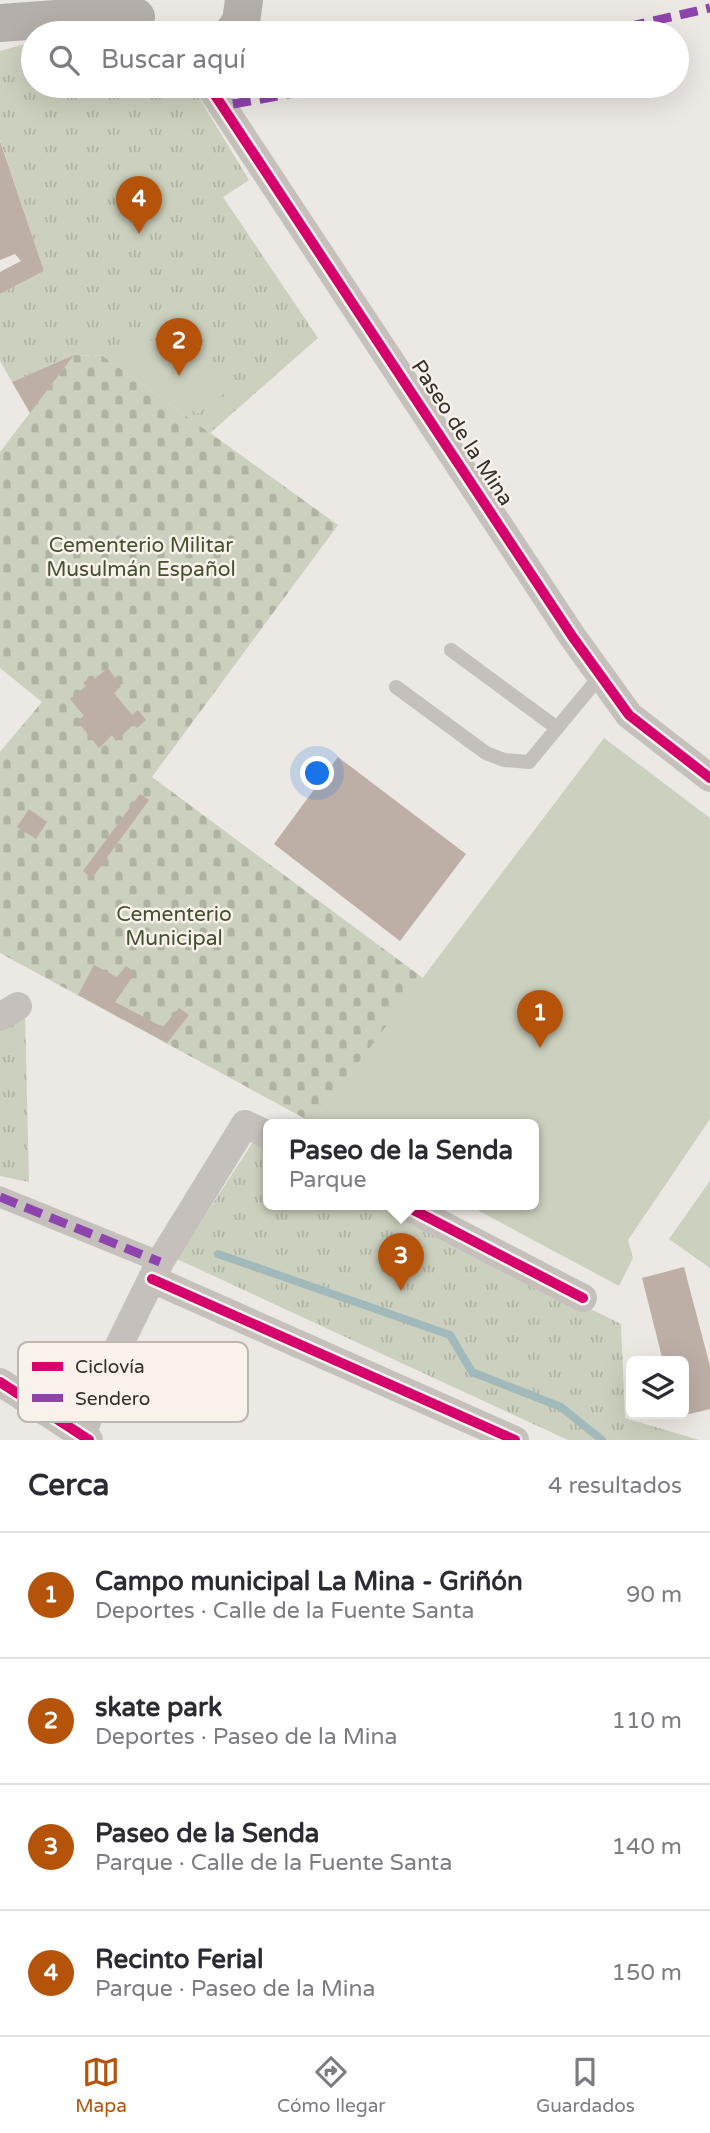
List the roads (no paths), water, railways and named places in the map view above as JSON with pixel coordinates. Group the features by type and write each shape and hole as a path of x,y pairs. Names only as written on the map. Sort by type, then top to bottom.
{"main road":[{"path":"5,23 60,0"},
{"path":"240,21 244,0"},
{"path":"31,21 97,16 138,17"}],"street":[{"name":"Paseo de la Mina","path":"217,98 564,625 629,715 708,772"},
{"name":"Paseo de la Mina","path":"232,98 238,127"},
{"path":"121,1342 156,1270 245,1124 263,1133"},
{"path":"0,1196 515,1440"},
{"path":"414,1210 583,1298"},
{"path":"0,1382 18,1394"},
{"path":"60,1422 84,1438"}],"lane":[{"path":"451,650 556,728"},
{"path":"396,687 486,753 504,760 529,762 601,675"}],"waterway":[{"path":"218,1254 450,1335 472,1372 561,1407 602,1440"}],"place":[{"name":"Recinto Ferial","path":"139,234"},
{"name":"skate park","path":"179,376"},
{"name":"Campo municipal La Mina - Griñón","path":"540,1048"},
{"name":"Paseo de la Senda","path":"401,1291"}],"park label":[{"name":"Cementerio Militar Musulmán Español","path":"141,557"},
{"name":"Cementerio Municipal","path":"174,926"}]}
